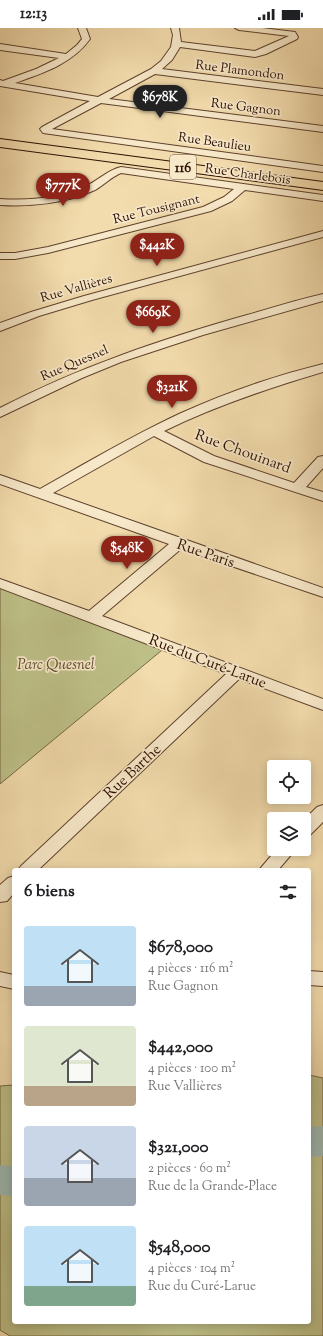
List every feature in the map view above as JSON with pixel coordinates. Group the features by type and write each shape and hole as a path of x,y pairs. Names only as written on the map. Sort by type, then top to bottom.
{"main road":[{"name":"116","path":"0,136 323,180"},
{"name":"116","path":"0,143 323,186"}],"street":[{"path":"3,83 68,57 82,46 86,39 82,28"},
{"path":"98,100 154,71 171,55 177,44 177,34 174,28"},
{"path":"177,44 255,54 263,52 294,37 292,34 285,32 239,28"},
{"path":"0,47 68,57"},
{"name":"Rue Plamondon","path":"154,71 323,92"},
{"path":"306,90 323,81"},
{"name":"Rue Gagnon","path":"3,83 98,100 323,129"},
{"path":"0,94 18,85"},
{"name":"Rue Beaulieu","path":"98,100 45,129 46,131 323,169"},
{"name":"Rue Charlebois","path":"0,202 28,202 74,193 92,187 111,174 121,170 323,198"},
{"name":"Rue Tousignant","path":"0,256 15,256 48,250 207,209 228,199 243,187"},
{"name":"Rue Vallières","path":"1,326 88,298 323,234"},
{"name":"Rue Quesnel","path":"0,413 73,377 142,350 323,297"},
{"path":"41,494 154,432 223,400 253,389 323,368"},
{"name":"Rue Chouinard","path":"154,432 209,459 323,497"},
{"path":"297,488 323,460"},
{"name":"Rue Paris","path":"0,479 323,593"},
{"path":"92,618 179,543"},
{"name":"Rue du Curé-Larue","path":"0,583 323,705"},
{"name":"Rue Barthe","path":"29,868 237,672"},
{"path":"311,824 323,811"},
{"path":"270,868 281,856"},
{"path":"0,896 12,884"},
{"path":"0,978 12,981"},
{"path":"311,978 323,979"}],"green space":[{"name":"Parc Quesnel","path":"0,583 167,646 0,784"},
{"path":"311,1075 323,1078 323,1336 10,1336 0,1330 0,1086 12,1085 12,1324 311,1324"}],"waterway":[{"path":"311,1142 323,1141"},
{"path":"0,1180 12,1181"}]}
